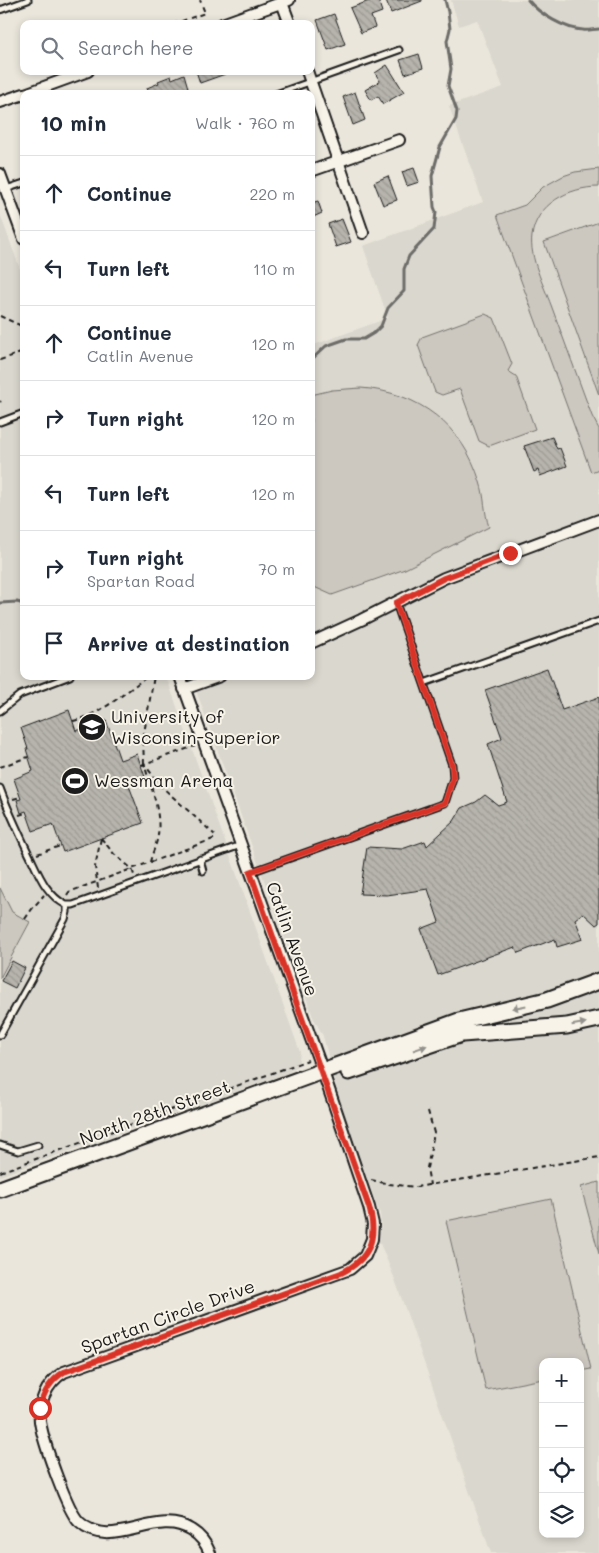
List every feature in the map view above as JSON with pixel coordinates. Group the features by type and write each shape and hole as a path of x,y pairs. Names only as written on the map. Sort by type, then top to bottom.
{"main road":[{"name":"North 28th Street","path":"0,1190 459,1021 547,1000 599,981"},
{"name":"North 28th Street","path":"323,1072 345,1073 462,1034 567,1026 599,1019"}],"street":[{"path":"233,20 284,1 289,20"},
{"path":"35,90 77,75"},
{"path":"308,75 314,90"},
{"path":"315,94 363,233"},
{"path":"0,102 20,95"},
{"path":"315,170 400,140"},
{"path":"0,174 20,228"},
{"path":"315,641 451,575 599,520"},
{"name":"Catlin Avenue","path":"181,680 323,1072"},
{"path":"184,689 209,680"},
{"name":"Spartan Circle Drive","path":"210,1553 205,1542 200,1537 179,1524 156,1524 110,1534 95,1532 80,1522 68,1504 43,1436 39,1414 44,1395 53,1381 64,1372 341,1273 355,1266 365,1256 369,1249 373,1231 372,1216 323,1072"}],"lane":[{"path":"0,10 28,0"},
{"path":"288,90 399,50"},
{"path":"6,190 20,185"},
{"path":"0,422 20,414"},
{"path":"250,872 445,803 452,782 453,770 396,603"},
{"path":"424,683 599,621"},
{"path":"0,711 20,695 59,680"},
{"path":"0,788 38,875 48,890 65,904 67,912 65,919 0,1035"},
{"path":"65,904 99,895 241,845"},
{"path":"200,859 204,871"},
{"path":"0,1145 18,1151 38,1145"}],"path":[{"path":"185,20 205,13 200,0"},
{"path":"0,316 20,325"},
{"path":"0,360 20,353"},
{"path":"73,721 84,718 108,705 142,680"},
{"path":"150,862 158,835 156,802 143,765 144,739 153,680"},
{"path":"143,765 204,742"},
{"path":"0,767 28,757"},
{"path":"143,765 162,787 215,835"},
{"path":"99,895 95,867 101,838 114,854 132,869 136,882"},
{"path":"65,904 69,892 216,838"},
{"path":"30,856 60,846"},
{"path":"25,919 48,890"},
{"path":"0,1172 317,1056"},
{"path":"428,1111 434,1134 427,1168 430,1185"},
{"path":"359,1178 416,1187 599,1157"}],"shaded area":[{"path":"451,0 599,0 599,1553 491,1553 394,1277 379,1241 380,1214 339,1098 323,1036 313,1017 192,680 315,680 315,345 388,318 363,246 483,202 449,106 503,87 477,20 459,26"},
{"path":"599,169 599,187 576,190 547,206 535,225 532,236 533,253 538,271 592,416 599,429 599,469 591,472 497,215 525,205 543,187 563,176 575,172"},
{"name":"University of Wisconsin-Superior","path":"0,214 20,269 20,680 167,680 300,1052 296,1067 287,1073 0,1176"},
{"path":"599,222 599,395 544,242"},
{"path":"485,314 494,318 512,364 508,371 516,376 535,429 489,446 479,441 460,389 442,395 435,392 418,345 422,337"},
{"path":"361,388 402,396 436,416 462,444 472,462 482,488 489,527 405,569 332,595 315,587 315,394 332,390"},
{"path":"0,888 12,912 30,922 0,978"},
{"path":"599,1182 599,1254 581,1187"},
{"path":"551,1199 591,1369 584,1370 584,1358 539,1358 539,1380 486,1390 446,1221"}],"building":[{"path":"372,0 378,0 382,12 371,16 375,27 361,33 350,8"},
{"path":"386,0 422,0 422,1 391,13"},
{"path":"334,14 345,44 328,50 317,20"},
{"path":"419,54 423,68 405,74 400,60"},
{"path":"387,65 404,92 383,104 378,96 371,100 365,90 380,81 375,73"},
{"path":"184,75 188,88 183,90 148,90 147,88 159,83 158,81 171,76 172,79"},
{"path":"197,75 222,75 200,83"},
{"path":"355,92 365,120 353,125 343,97"},
{"path":"414,168 419,182 407,186 402,172"},
{"path":"388,176 397,200 383,205 374,182"},
{"path":"318,201 322,213 315,216 315,202"},
{"path":"342,219 351,242 336,247 328,224"},
{"path":"552,437 557,449 560,448 567,466 540,476 538,470 534,472 524,446"},
{"path":"547,668 562,710 599,697 599,923 596,925 583,913 575,919 583,939 557,947 555,939 518,953 515,947 438,975 421,929 439,922 428,889 387,895 360,894 367,847 402,849 425,841 427,846 454,821 462,808 476,802 485,795 498,805 507,802 488,744 502,738 485,690"},
{"name":"Wessman Arena","path":"69,710 76,731 106,720 120,760 137,754 145,777 128,783 143,823 63,852 53,824 33,831 26,811 21,813 17,800 21,799 14,779 33,771 21,728"},
{"path":"12,961 25,968 15,988 1,981"}],"waterway":[{"path":"315,356 326,346 346,339 364,339 381,326 388,308 404,291 404,269 409,256 434,229 436,212 432,176 440,147 456,119 457,111 448,86 451,69 447,41 450,29 445,0"},
{"path":"528,0 553,20 568,27 583,30 599,29"},
{"path":"0,603 20,603"}],"place":[{"name":"University of Wisconsin-Superior","path":"92,727"},
{"name":"Wessman Arena","path":"75,781"}],"route":[{"path":"40,1408 47,1389 64,1372 341,1273 355,1266 369,1249 373,1231 372,1216 323,1072 250,872 445,803 453,778 452,765 396,603 444,578 510,553"}]}
